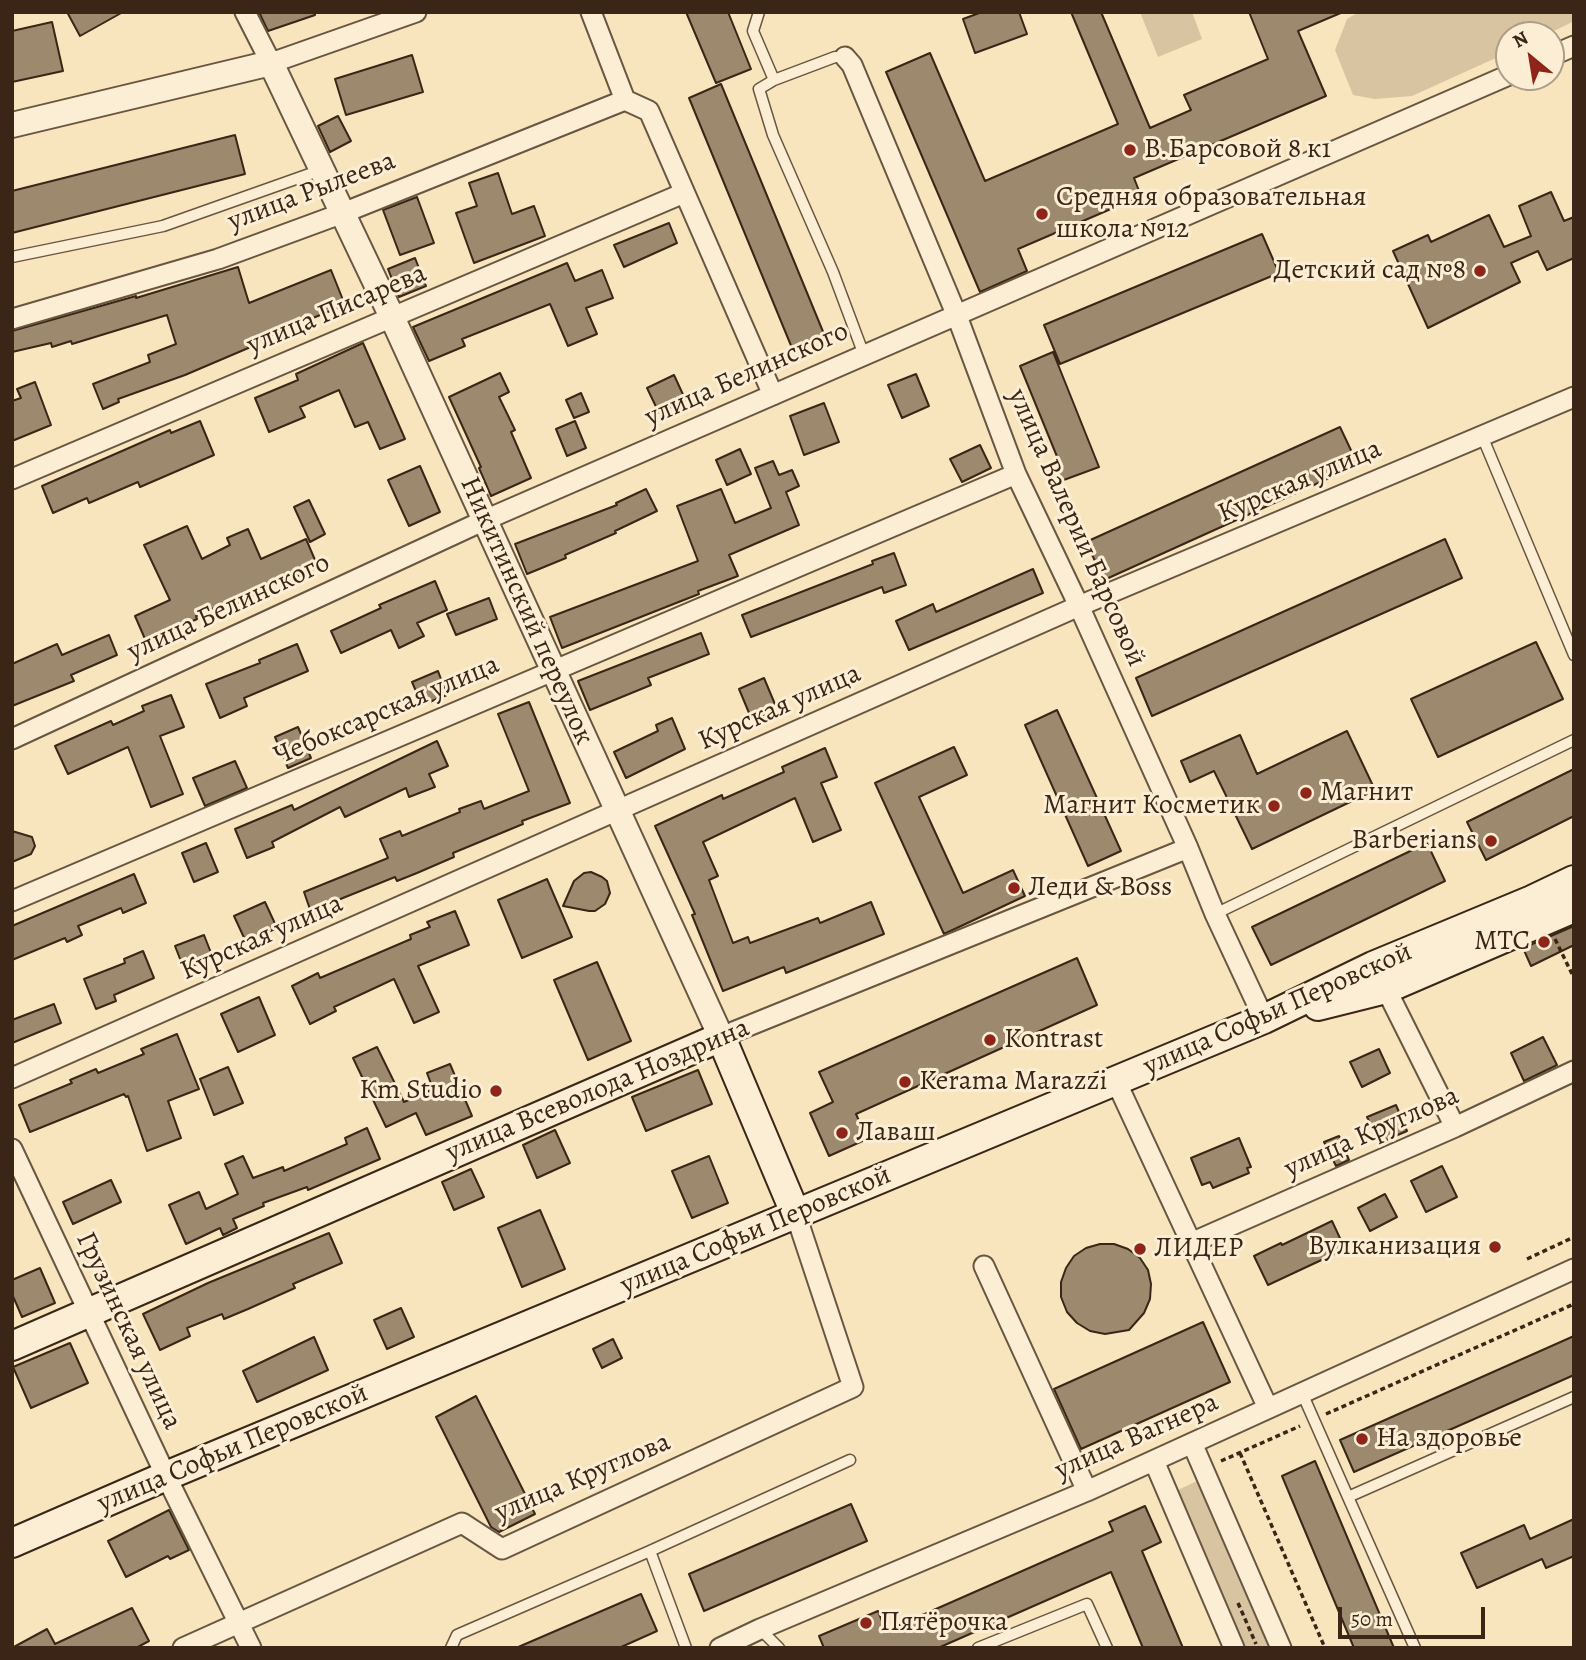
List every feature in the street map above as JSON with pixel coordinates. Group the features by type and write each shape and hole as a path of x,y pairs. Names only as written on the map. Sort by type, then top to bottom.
{"main road":[{"name":"улица Софьи Перовской","path":"12,1543 166,1476 1119,1081 1264,1019 1373,966 1532,901 1574,880"},
{"path":"1264,1019 1386,989 1574,908"},
{"name":"Никитинский переулок","path":"721,1037 796,1215"},
{"name":"улица Всеволода Ноздрина","path":"12,1346 721,1037"}],"street":[{"name":"Никитинский переулок","path":"245,12 392,317 721,1037"},
{"path":"12,125 271,63 416,12"},
{"path":"591,12 625,100 649,111 773,394"},
{"name":"улица Валерии Барсовой","path":"845,57 852,65 957,316 1016,474 1079,606 1264,1019"},
{"name":"улица Белинского","path":"12,739 485,520 1495,81"},
{"name":"улица Рылеева","path":"12,319 218,259 343,214 625,100"},
{"name":"улица Писарева","path":"12,479 684,192"},
{"name":"Курская улица","path":"12,1078 1079,606 1574,397"},
{"name":"Чебоксарская улица","path":"12,901 1016,474"},
{"name":"улица Всеволода Ноздрина","path":"721,1037 1188,848"},
{"path":"1386,989 1455,1127"},
{"name":"улица Круглова","path":"1191,1243 1455,1127 1574,1071"},
{"path":"1119,1081 1121,1092 1268,1408"},
{"name":"Грузинская улица","path":"12,1149 166,1476 251,1648"},
{"name":"улица Круглова","path":"183,1648 462,1523 502,1549 853,1387 796,1215"},
{"path":"984,1266 1087,1491"},
{"name":"улица Вагнера","path":"720,1648 1087,1491 1573,1272"},
{"path":"1192,1443 1281,1648"},
{"path":"1154,1461 1234,1648"}],"lane":[{"path":"759,12 753,31 774,80"},
{"path":"845,57 835,57 774,80 759,89 774,135 833,272 864,355"},
{"path":"12,257 163,226 321,169"},
{"path":"1482,436 1574,655"},
{"path":"1215,914 1574,740"},
{"path":"1301,1393 1415,1648"},
{"path":"1348,1497 1574,1396"},
{"path":"452,1648 457,1635 850,1460"},
{"path":"650,1550 686,1648"},
{"path":"978,1648 1087,1604 1107,1648"},
{"path":"760,1629 779,1648"}],"path":[{"path":"1546,922 1574,978"},
{"path":"1527,1259 1574,1237"},
{"path":"1203,1469 1574,1304"},
{"path":"1240,1453 1325,1648"}],"shaded area":[{"path":"1140,12 1192,12 1202,39 1158,57"},
{"path":"1359,12 1574,12 1574,21 1565,26 1565,21 1495,21 1495,58 1412,96 1375,99 1353,95 1335,50 1347,19"},
{"path":"1199,1480 1272,1648 1246,1648 1178,1490"}],"building":[{"path":"67,12 123,12 80,36"},
{"path":"259,12 315,12 315,15 268,31"},
{"path":"686,12 728,12 751,69 716,83"},
{"path":"982,12 1019,12 1027,34 975,53 963,19"},
{"name":"В.Барсовой 8 к1","path":"1071,12 1101,12 1150,128 1191,110 1184,95 1268,59 1249,12 1343,12 1298,31 1326,96 1134,178 1141,196 1018,249 1027,271 980,292 886,72 930,53 985,181 1118,124"},
{"path":"52,22 63,71 12,82 12,31"},
{"path":"412,55 423,92 346,115 335,79"},
{"path":"721,84 824,334 792,348 689,98"},
{"path":"338,116 351,141 330,152 318,126"},
{"path":"235,135 245,174 12,233 12,191"},
{"path":"498,173 512,214 534,206 545,236 474,263 456,213 477,206 469,183"},
{"path":"1551,192 1564,221 1574,217 1574,258 1547,270 1538,251 1511,263 1520,282 1428,328 1393,251 1428,235 1431,242 1489,215 1504,247 1531,236 1519,206"},
{"path":"417,197 434,243 400,255 383,210"},
{"path":"669,223 677,243 624,267 614,245"},
{"path":"1262,234 1279,273 1060,364 1044,325"},
{"path":"415,258 426,286 399,297 388,269"},
{"path":"567,263 575,281 602,270 613,298 586,308 597,334 568,346 550,304 462,339 465,346 429,361 413,327"},
{"path":"238,267 249,303 331,270 345,305 251,343 253,346 185,375 118,399 119,402 103,409 93,384 150,362 148,355 176,344 167,315 72,344 71,341 52,347 51,343 12,352 12,331"},
{"path":"363,343 405,439 380,449 368,422 355,427 339,390 300,407 305,417 269,432 255,398 298,380 296,374"},
{"path":"1053,352 1099,467 1061,481 1054,461 1058,459 1020,366"},
{"path":"500,373 509,392 499,397 515,430 511,432 531,478 491,496 479,468 481,467 449,397"},
{"path":"916,374 929,406 902,418 888,385"},
{"path":"674,375 686,401 659,413 647,388"},
{"path":"35,382 51,425 12,441 12,401 21,398 17,389"},
{"path":"581,393 589,412 574,418 566,400"},
{"path":"824,403 839,442 804,455 790,416"},
{"path":"200,421 214,455 140,487 138,482 89,503 87,498 53,513 42,486 170,430 171,433"},
{"path":"575,421 586,448 567,456 556,429"},
{"path":"1340,427 1358,465 1104,580 1086,542"},
{"path":"980,445 991,468 962,482 950,459"},
{"path":"740,449 751,474 727,485 716,460"},
{"path":"773,461 779,475 792,470 799,486 786,492 799,525 729,555 738,576 562,648 550,617 698,561 677,506 721,489 735,523 771,508 755,468"},
{"path":"420,466 440,512 409,526 388,480"},
{"path":"646,489 657,511 615,531 616,533 565,555 566,558 527,574 515,544 617,505 616,503"},
{"path":"309,500 325,534 310,542 294,507"},
{"path":"187,526 202,559 230,545 227,538 248,529 261,559 306,539 318,567 293,578 292,576 230,607 228,602 196,616 197,619 182,626 180,624 145,639 135,616 170,600 144,545"},
{"path":"1445,539 1462,578 1152,716 1136,678"},
{"path":"894,553 906,585 884,593 882,587 751,637 742,615 873,564 872,561"},
{"path":"1033,569 1043,593 909,650 896,621 933,604 936,612"},
{"path":"435,581 447,610 417,623 424,636 399,648 391,630 341,653 331,631 381,608 379,605"},
{"path":"489,598 497,619 456,635 447,614"},
{"path":"701,633 709,654 648,678 651,685 590,710 578,681"},
{"path":"109,635 117,655 71,675 74,681 12,706 12,664 57,644 62,655"},
{"path":"1536,642 1563,699 1438,757 1411,699"},
{"path":"297,644 308,671 244,698 247,706 220,718 206,684 260,663 259,660"},
{"path":"438,671 447,695 422,705 412,682"},
{"path":"764,678 777,709 752,720 739,689"},
{"path":"171,695 184,727 160,736 183,794 151,807 128,747 68,774 55,746 111,721 113,725 144,711 142,706"},
{"path":"529,702 570,803 522,821 523,824 453,853 454,857 417,873 397,881 395,877 333,902 336,909 313,918 304,892 388,858 380,839 400,831 402,836 481,801 484,809 529,791 498,714"},
{"path":"1057,710 1121,851 1088,866 1025,725"},
{"path":"672,718 685,749 626,778 614,752 658,731 656,725"},
{"path":"298,727 311,758 288,768 275,737"},
{"path":"1347,731 1375,790 1252,849 1214,771 1190,782 1181,761 1240,735 1257,774"},
{"path":"437,741 448,766 429,774 435,787 409,797 406,788 345,817 340,807 272,842 274,847 247,858 235,829 292,805 294,810"},
{"path":"954,747 967,775 919,797 963,893 1013,870 1025,896 944,934 875,783"},
{"path":"825,748 837,777 821,783 841,830 813,842 795,798 703,842 718,876 709,880 733,943 748,937 750,943 818,918 820,923 871,902 884,934 786,973 784,967 723,991 692,915 695,914 655,826 722,795 723,799 784,772 782,767"},
{"path":"235,761 247,788 205,806 193,778"},
{"path":"1574,769 1574,816 1486,860 1467,822"},
{"path":"12,831 32,837 35,846 31,854 12,862"},
{"path":"206,843 218,872 194,882 182,853"},
{"path":"1427,843 1445,881 1271,965 1252,927"},
{"path":"591,872 607,881 610,893 605,904 595,911 563,906 574,881 584,873"},
{"path":"134,874 146,903 123,913 121,908 78,926 82,935 67,942 65,938 12,960 12,926"},
{"path":"547,879 572,937 522,958 498,900"},
{"path":"265,902 277,928 246,942 234,916"},
{"path":"455,911 469,945 418,966 439,1012 414,1023 394,979 334,1007 336,1011 310,1024 292,986 318,973 320,978 411,939 410,935 430,927 427,922"},
{"path":"1574,926 1574,945 1531,966 1523,948"},
{"path":"204,935 213,958 184,969 175,946"},
{"path":"143,951 154,978 114,995 116,1001 96,1009 84,979 125,963 124,959"},
{"path":"1077,958 1097,1005 856,1114 867,1139 829,1156 810,1113 833,1102 819,1072"},
{"path":"597,962 631,1041 588,1060 554,980"},
{"path":"259,997 275,1035 238,1052 221,1014"},
{"path":"54,1004 61,1023 12,1043 12,1020"},
{"path":"177,1034 199,1089 168,1101 181,1138 147,1151 128,1096 124,1094 30,1132 19,1105 72,1083 70,1080 96,1069 98,1073 144,1054 141,1049"},
{"path":"1543,1037 1557,1065 1524,1081 1511,1053"},
{"path":"377,1047 404,1102 433,1089 427,1073 450,1064 472,1116 426,1135 416,1113 386,1127 353,1058"},
{"path":"1379,1049 1390,1073 1362,1087 1350,1062"},
{"path":"228,1067 243,1103 214,1115 200,1079"},
{"path":"698,1070 712,1104 646,1131 632,1097"},
{"path":"1396,1105 1407,1131 1379,1143 1367,1117"},
{"path":"367,1128 380,1159 308,1190 307,1187 263,1203 264,1206 233,1219 237,1228 223,1235 220,1228 186,1244 169,1205 199,1192 206,1209 238,1194 225,1164 243,1156 253,1178 283,1167 284,1171 347,1144 345,1138"},
{"path":"555,1130 570,1163 537,1178 523,1145"},
{"path":"1339,1136 1349,1160 1336,1166 1324,1142"},
{"path":"1239,1138 1251,1167 1247,1168 1249,1173 1213,1188 1210,1182 1202,1185 1191,1158"},
{"path":"709,1156 728,1203 692,1218 672,1171"},
{"path":"1442,1166 1457,1197 1426,1212 1411,1181"},
{"path":"471,1169 484,1197 454,1210 442,1182"},
{"path":"111,1180 121,1202 73,1224 63,1202"},
{"path":"1385,1194 1397,1217 1370,1231 1358,1208"},
{"path":"540,1210 565,1269 522,1287 498,1228"},
{"path":"1332,1221 1345,1249 1268,1285 1254,1256"},
{"path":"329,1233 342,1263 293,1284 295,1288 248,1309 224,1319 222,1314 187,1328 190,1336 160,1350 143,1314 208,1283"},
{"path":"1114,1244 1128,1249 1140,1258 1148,1270 1150,1299 1144,1313 1129,1330 1105,1334 1090,1331 1077,1323 1067,1312 1061,1297 1061,1282 1074,1256 1086,1248"},
{"path":"40,1268 55,1303 22,1317 12,1294 12,1280"},
{"path":"401,1308 414,1337 387,1349 374,1320"},
{"path":"1203,1322 1230,1382 1081,1449 1054,1389"},
{"path":"1574,1336 1574,1375 1354,1472 1340,1440"},
{"path":"314,1337 328,1370 257,1402 243,1371"},
{"path":"613,1339 622,1358 602,1368 593,1349"},
{"path":"70,1343 88,1383 31,1408 13,1367"},
{"path":"476,1396 535,1514 499,1532 491,1527 436,1417"},
{"path":"1315,1461 1394,1648 1354,1648 1282,1476"},
{"path":"851,1504 867,1541 704,1611 689,1574"},
{"path":"1145,1506 1161,1542 1142,1551 1183,1648 1143,1648 1111,1572 938,1648 824,1648 819,1636 878,1611 886,1631 1113,1531 1109,1522"},
{"path":"169,1510 189,1550 170,1559 168,1556 126,1577 108,1541"},
{"path":"1574,1519 1574,1556 1546,1568 1542,1559 1477,1588 1461,1553 1524,1525 1530,1539"},
{"path":"641,1594 657,1631 619,1648 516,1648"},
{"path":"132,1608 149,1641 136,1648 12,1648 47,1629 55,1644"}],"place":[{"name":"В.Барсовой 8 к1","path":"1130,150"},
{"name":"Средняя образовательная школа №12","path":"1042,214"},
{"name":"Детский сад №8","path":"1480,271"},
{"name":"Магнит","path":"1306,793"},
{"name":"Магнит Косметик","path":"1274,806"},
{"name":"Barberians","path":"1491,841"},
{"name":"Леди & Boss","path":"1014,888"},
{"name":"МТС","path":"1544,942"},
{"name":"Kontrast","path":"990,1040"},
{"name":"Kerama Marazzi","path":"905,1082"},
{"name":"Кm Studio","path":"496,1091"},
{"name":"Лаваш","path":"842,1133"},
{"name":"Вулканизация","path":"1495,1247"},
{"name":"ЛИДЕР","path":"1140,1249"},
{"name":"На здоровье","path":"1362,1439"},
{"name":"Пятёрочка","path":"866,1623"}]}
